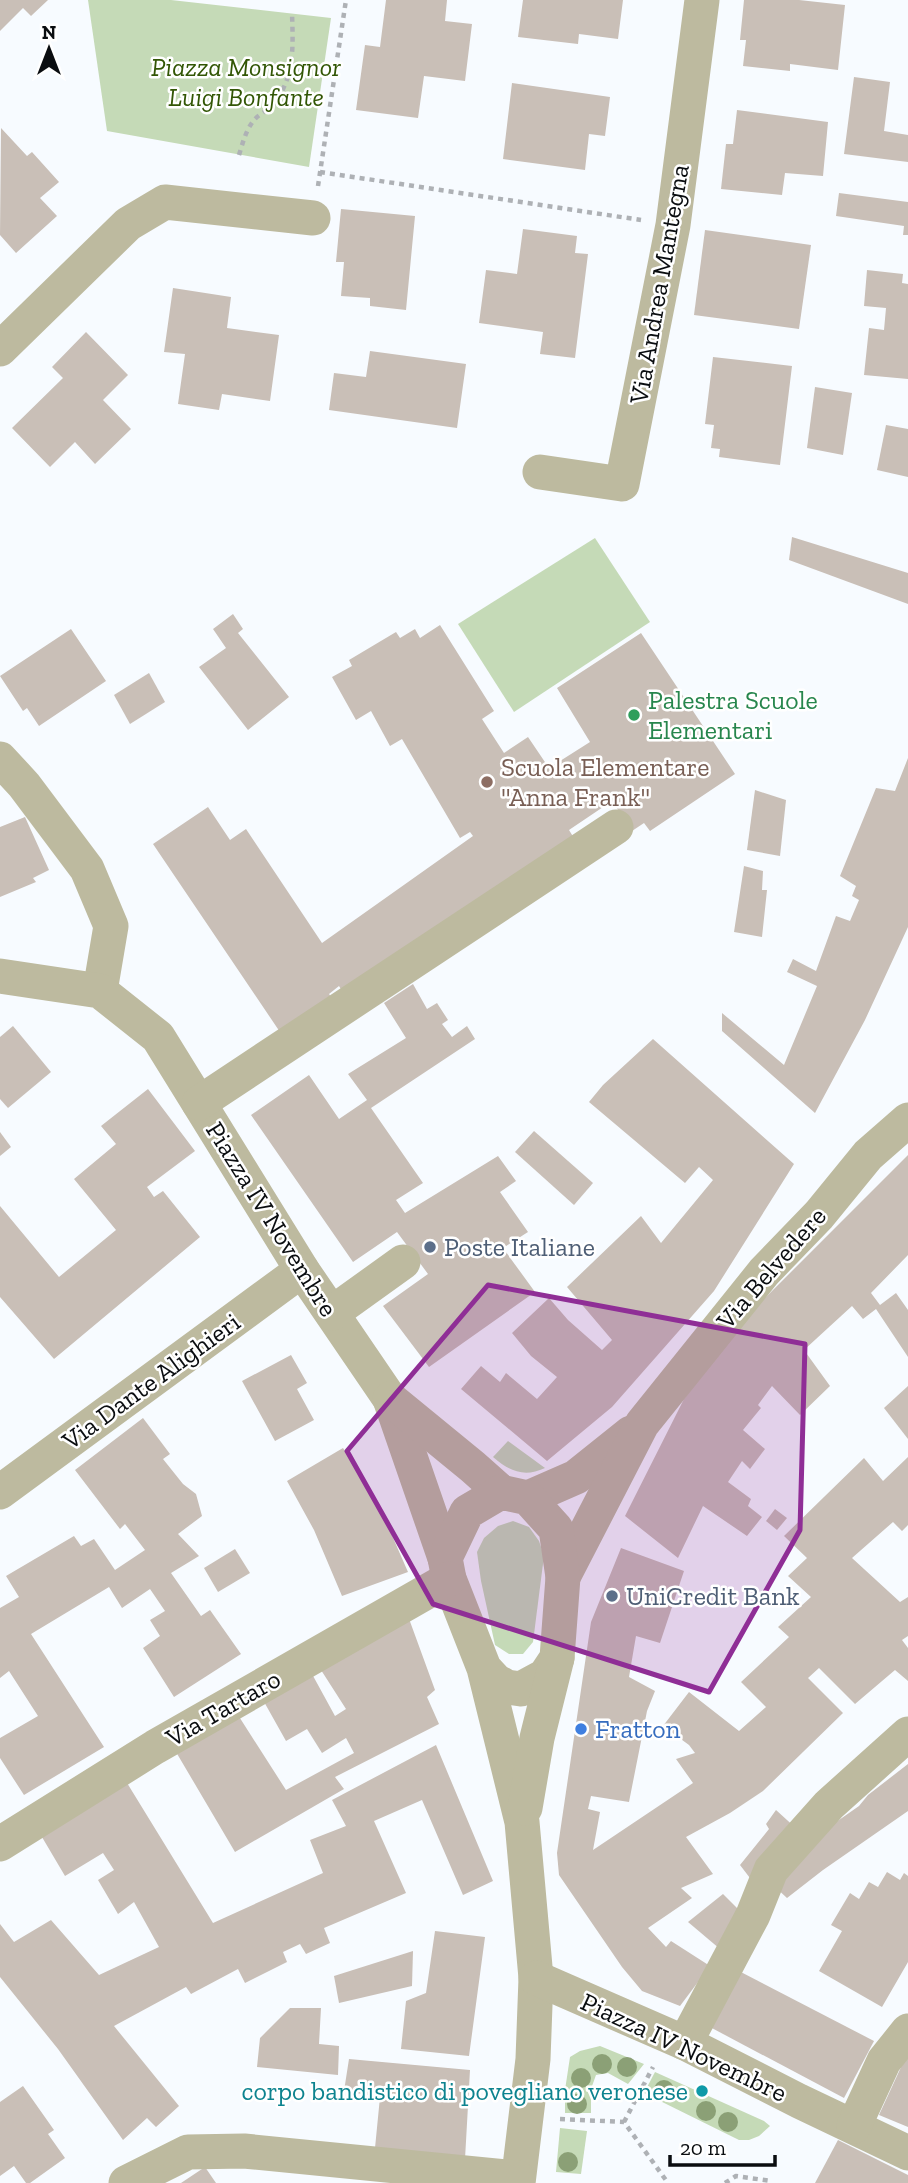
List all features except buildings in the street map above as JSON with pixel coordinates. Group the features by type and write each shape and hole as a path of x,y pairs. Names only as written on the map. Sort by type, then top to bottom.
{"street":[{"name":"Via Andrea Mantegna","path":"540,472 622,484 673,225 702,0"},
{"path":"0,349 128,224 165,202 313,218"},
{"path":"0,759 24,785 87,869 111,926 100,991 0,976"},
{"path":"199,1103 616,827"},
{"name":"Piazza IV Novembre","path":"100,991 158,1037 302,1270 390,1399 484,1668 522,1822 536,1978 533,2059 518,2180"},
{"name":"Via Belvedere","path":"563,1577 642,1424 764,1272 818,1215 868,1155 908,1120"},
{"path":"332,1314 403,1262"},
{"name":"Via Dante Alighieri","path":"0,1492 302,1270"},
{"name":"Piazza IV Novembre","path":"390,1399 473,1467 514,1495 556,1529 563,1577 557,1658 537,1738 522,1822"},
{"name":"Via Belvedere","path":"514,1495 576,1477 642,1424"},
{"path":"447,1568 467,1512 514,1495"},
{"name":"Via Tartaro","path":"0,1844 447,1568"},
{"path":"484,1668 496,1681 507,1687 522,1689 545,1676 557,1658"},
{"path":"671,2051 753,1915 771,1870 829,1805 908,1734"},
{"name":"Piazza IV Novembre","path":"536,1978 671,2051 799,2101 908,2153"},
{"path":"854,2126 884,2061 908,2031"},
{"path":"130,2182 188,2152 244,2151 518,2180"}],"path":[{"path":"313,218 346,0"},
{"path":"239,155 244,136 254,120 273,105 288,82 293,39 292,13"},
{"path":"320,172 673,225"},
{"path":"624,2122 671,2051"},
{"path":"559,2119 624,2122"},
{"path":"624,2122 668,2183"},
{"path":"725,2183 736,2176 771,2181"}],"highlighted area":[{"path":"488,1285 805,1344 800,1530 709,1692 433,1604 347,1451"}],"green space":[{"name":"Piazza Monsignor Luigi Bonfante","path":"88,0 171,0 331,18 309,167 107,131"},
{"path":"595,538 650,622 514,712 458,624"},
{"path":"508,1441 545,1468 524,1473 499,1462 493,1457"},
{"path":"513,1521 529,1527 539,1541 544,1556 533,1642 523,1654 509,1654 495,1645 477,1552 484,1538 498,1526"},
{"path":"600,2046 644,2064 628,2084 608,2073 596,2075 591,2089 591,2113 565,2113 570,2057 580,2051"},
{"path":"655,2072 770,2126 759,2136 739,2140 644,2093"},
{"path":"560,2128 587,2131 581,2174 556,2172"}],"place":[{"name":"Palestra Scuole Elementari","path":"634,715"},
{"name":"Scuola Elementare \"Anna Frank\"","path":"487,782"},
{"name":"Poste Italiane","path":"430,1247"},
{"name":"UniCredit Bank","path":"612,1596"},
{"name":"Fratton","path":"581,1729"},
{"name":"corpo bandistico di povegliano veronese","path":"702,2091"}]}
